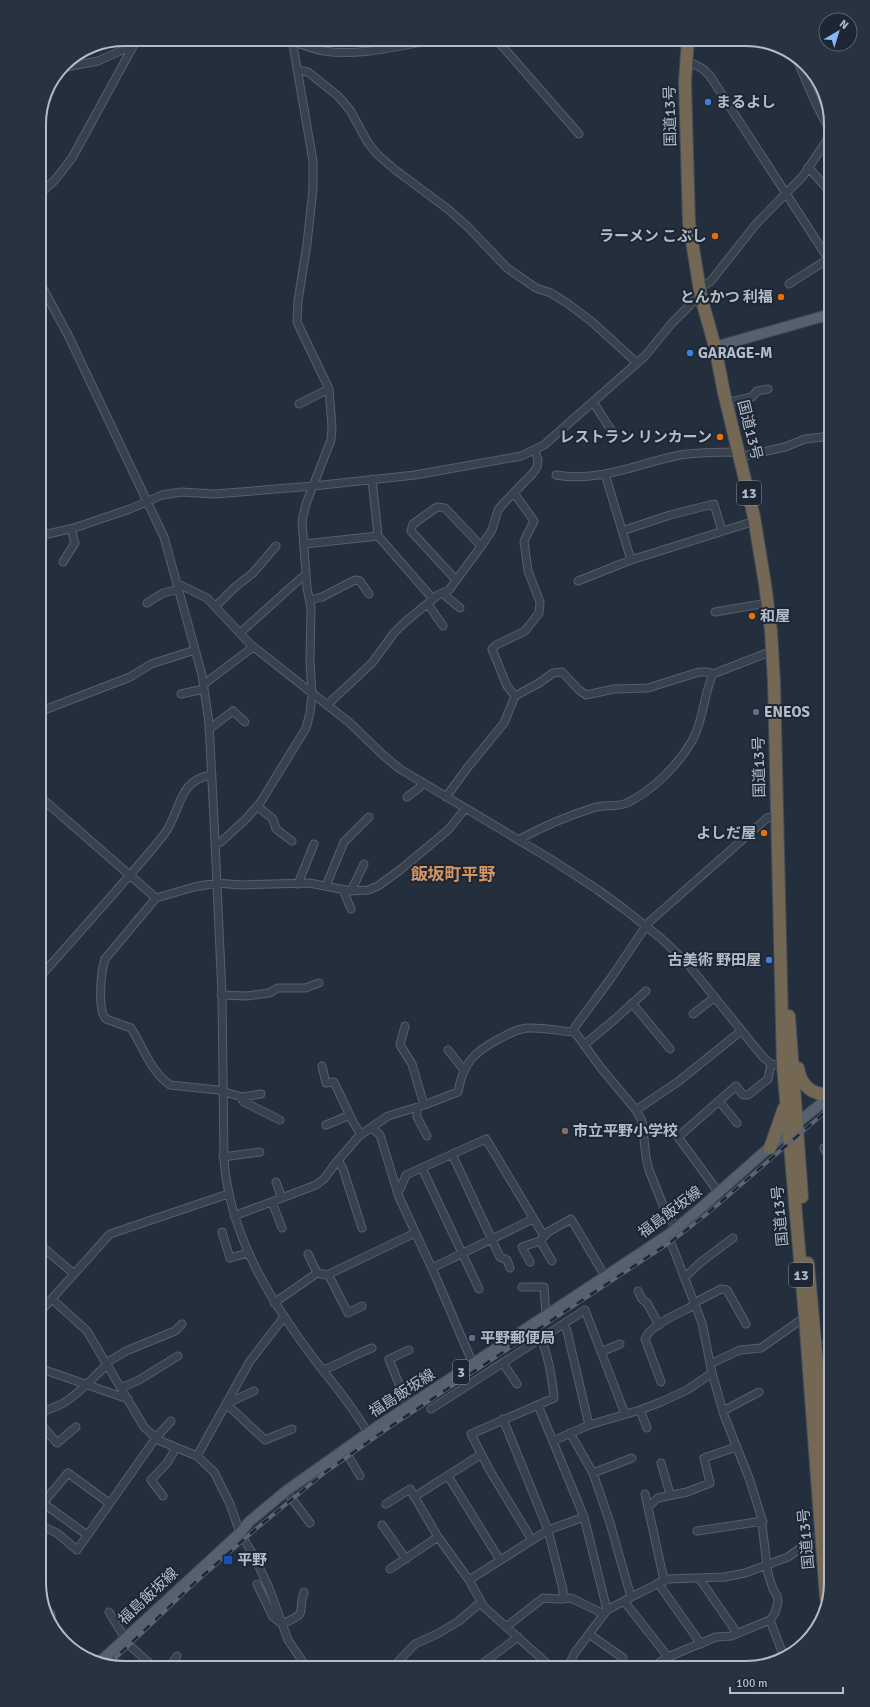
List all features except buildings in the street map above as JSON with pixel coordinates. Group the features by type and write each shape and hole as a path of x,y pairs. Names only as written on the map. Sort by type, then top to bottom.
{"highway":[{"name":"国道13号","path":"687,46 685,82 689,223 700,292 715,347 755,520 767,603 772,651 781,951 777,1065 792,1127 797,1136 816,1352 824,1422"},
{"name":"国道13号","path":"781,951 789,1004 792,1127 804,1317 824,1514"},
{"path":"789,1004 797,1065 801,1081 806,1087 817,1094 824,1094"},
{"path":"770,1148 786,1100"}],"main road":[{"path":"715,347 824,316"},
{"name":"福島飯坂線","path":"104,1658 250,1521 286,1491 344,1449 672,1232 719,1193 792,1127 824,1101"}],"street":[{"path":"46,188 55,180 72,158 132,46"},
{"path":"215,844 221,842 247,818 272,785 306,728 310,713 312,694 310,662 311,608 307,588 302,521 312,486 331,440 331,403 329,389 297,322 298,301 307,244 314,178 313,162 291,46"},
{"path":"309,46 324,51 360,51 392,46"},
{"path":"502,46 579,134"},
{"path":"72,66 98,61 127,48 131,49"},
{"path":"686,60 710,76 824,252"},
{"path":"801,69 824,120"},
{"path":"297,70 308,72 338,96 350,110 368,143 377,154 394,169 449,210 468,227 507,268 536,288 551,293 591,321 637,363"},
{"path":"46,534 71,528 130,509 162,495 181,492 214,494 312,486 415,475 522,456 535,450 544,445 645,356 672,323 712,281 756,224 803,176 824,144"},
{"path":"808,167 824,185"},
{"path":"789,284 824,264"},
{"path":"46,294 68,335 164,537 179,586 204,686 212,775 222,995 224,1157 226,1184 234,1216 248,1253 274,1303 323,1370 354,1409 368,1433"},
{"path":"299,404 329,389"},
{"path":"727,403 752,397 757,391 768,389"},
{"path":"593,402 613,433"},
{"path":"556,475 580,476 605,474 680,456 708,452 740,454 785,447 805,439 824,437"},
{"path":"327,705 372,663 394,633 430,602 448,590 492,530 498,510 537,467 538,460 535,450"},
{"path":"605,474 631,560"},
{"path":"372,479 378,536 430,602 443,626"},
{"path":"514,493 534,521 524,541 528,571 538,596 540,607 539,613 523,633 496,645 492,649 507,686 515,696"},
{"path":"622,531 670,515 714,504 722,531"},
{"path":"456,580 412,531 413,524 437,507 445,508 481,546"},
{"path":"578,581 631,560 755,520"},
{"path":"63,562 75,543 71,528"},
{"path":"304,544 378,536"},
{"path":"216,606 234,588 253,573 276,546"},
{"path":"240,633 306,575"},
{"path":"310,600 322,596 355,580 360,581 369,594"},
{"path":"147,602 179,586 207,598 253,647 350,723 384,756 422,783 598,890 645,926 687,963 741,1032 762,1056 777,1065 768,1079 748,1095 743,1095 736,1086 678,1137 719,1193"},
{"path":"442,593 460,608"},
{"path":"715,612 767,603"},
{"path":"181,694 204,686 253,647"},
{"path":"46,709 130,677 151,664 195,650"},
{"path":"446,798 468,767 504,723 515,696 558,671 562,672 579,690 586,695 614,690 648,688 699,672 708,672 713,674 772,651"},
{"path":"518,840 536,830 576,813 595,807 629,802 664,776 679,760 692,740 701,721 707,688 713,674"},
{"path":"209,729 233,711 245,722"},
{"path":"46,970 165,833 187,787 195,781 212,775"},
{"path":"407,797 419,788 422,783"},
{"path":"46,802 156,898"},
{"path":"257,806 273,820 276,829 292,841"},
{"path":"261,1094 240,1097 223,1092 170,1085 158,1074 132,1028 106,1019 103,1016 101,1008 101,969 105,959 156,898 194,887 216,883 241,885 309,883 351,891 368,890 384,882 448,830 465,809"},
{"path":"573,1032 645,926 767,818 776,816"},
{"path":"326,886 344,842 369,817"},
{"path":"298,884 314,844"},
{"path":"351,891 364,864"},
{"path":"343,890 351,909"},
{"path":"222,995 254,995 269,993 278,988 305,988 319,983"},
{"path":"584,1045 646,991"},
{"path":"694,1014 715,997"},
{"path":"632,1003 670,1049"},
{"path":"405,1026 400,1045 412,1064 424,1105"},
{"path":"234,1216 316,1185 324,1179 338,1160 361,1135 388,1116 417,1108 458,1092 464,1070 475,1053 517,1029 529,1028 573,1032 577,1035 601,1068 636,1110 642,1121 649,1170 663,1204 684,1278 702,1323 712,1373 723,1411 749,1478 763,1522 768,1574 778,1602 775,1613 770,1620 731,1636 716,1637 668,1657 664,1661"},
{"path":"636,1110 679,1081 741,1032"},
{"path":"448,1050 464,1070"},
{"path":"322,1066 324,1080 326,1083 334,1082 361,1135"},
{"path":"240,1097 244,1102 280,1120"},
{"path":"719,1101 737,1123"},
{"path":"417,1108 417,1117 427,1136"},
{"path":"326,1125 350,1115"},
{"path":"372,1128 380,1135 397,1192 432,1268 473,1364"},
{"path":"397,1192 400,1189 406,1175 486,1139 533,1219 552,1261"},
{"path":"224,1157 260,1152"},
{"path":"452,1154 500,1257 507,1260 510,1268"},
{"path":"338,1160 343,1169 362,1228"},
{"path":"422,1168 479,1289"},
{"path":"276,1182 282,1198"},
{"path":"46,1306 110,1234 228,1194"},
{"path":"272,1202 282,1228"},
{"path":"432,1268 462,1252 533,1219"},
{"path":"530,1262 522,1247 542,1239 561,1223 571,1219 605,1276"},
{"path":"222,1232 230,1258 248,1253"},
{"path":"274,1303 317,1273 328,1274 415,1233"},
{"path":"684,1278 701,1262 734,1238"},
{"path":"46,1250 74,1274"},
{"path":"308,1254 317,1273"},
{"path":"328,1274 348,1313 362,1306"},
{"path":"522,1287 544,1287 546,1315"},
{"path":"661,1382 645,1339 646,1334 669,1318 721,1288 727,1290 746,1324"},
{"path":"638,1291 642,1299 647,1302 659,1325"},
{"path":"52,1299 87,1331 144,1427 155,1439 197,1456 211,1468 222,1487 240,1532 254,1556 269,1588 288,1640 302,1661"},
{"path":"431,1409 585,1310 625,1414"},
{"path":"710,1364 740,1350 761,1348 804,1317"},
{"path":"197,1456 250,1361 284,1318"},
{"path":"46,1410 64,1403 107,1364 126,1351 175,1331 182,1324"},
{"path":"563,1324 567,1331 589,1425"},
{"path":"532,1540 480,1455 471,1434 554,1398 552,1374 546,1350 541,1339"},
{"path":"601,1352 620,1344"},
{"path":"816,1352 824,1346"},
{"path":"323,1370 372,1348"},
{"path":"408,1407 389,1359 409,1350"},
{"path":"121,1388 139,1380 178,1356"},
{"path":"503,1363 517,1384"},
{"path":"46,1370 128,1399"},
{"path":"553,1441 589,1425 640,1410 687,1390 712,1373"},
{"path":"819,1382 824,1380"},
{"path":"227,1404 254,1391"},
{"path":"723,1411 759,1392"},
{"path":"227,1404 265,1440 292,1429"},
{"path":"538,1405 584,1517 606,1612"},
{"path":"640,1410 647,1428"},
{"path":"503,1419 548,1530 563,1590 563,1599"},
{"path":"46,1528 57,1533 77,1550 155,1439 171,1421"},
{"path":"46,1431 57,1444 76,1427"},
{"path":"570,1433 593,1473 610,1523 631,1597"},
{"path":"648,1506 658,1498 670,1494 686,1492 710,1483 704,1458 736,1446"},
{"path":"163,1496 151,1480 167,1463 176,1448"},
{"path":"344,1449 360,1476"},
{"path":"414,1497 480,1455"},
{"path":"593,1473 632,1458"},
{"path":"661,1463 670,1494"},
{"path":"46,1500 68,1473 109,1503"},
{"path":"448,1476 500,1560"},
{"path":"386,1504 410,1489 438,1537 469,1580 484,1607 544,1661"},
{"path":"286,1491 310,1523"},
{"path":"645,1494 661,1582 701,1644"},
{"path":"46,1504 87,1534"},
{"path":"469,1580 548,1530 584,1517"},
{"path":"697,1531 763,1522"},
{"path":"382,1525 406,1558"},
{"path":"572,1661 574,1654 606,1612 668,1578 725,1578 768,1565 788,1557 814,1538 824,1535"},
{"path":"390,1569 438,1537"},
{"path":"699,1578 737,1634"},
{"path":"257,1584 274,1617 282,1624"},
{"path":"282,1624 299,1617 302,1612 304,1592"},
{"path":"506,1627 543,1598 575,1599 606,1612"},
{"path":"624,1601 668,1657"},
{"path":"399,1661 415,1644 450,1627 481,1602"},
{"path":"109,1612 124,1639 147,1661"},
{"path":"770,1620 782,1652"},
{"path":"589,1634 623,1658"},
{"path":"486,1661 518,1637"},
{"path":"174,1661 177,1656"}],"railway":[{"path":"113,1660 190,1587 257,1528 324,1473 391,1426 672,1241 708,1213 824,1113"}],"place":[{"name":"まるよし","path":"708,102"},
{"name":"ラーメン こぶし","path":"715,236"},
{"name":"とんかつ 利福","path":"781,297"},
{"name":"GARAGE-M","path":"690,353"},
{"name":"レストラン リンカーン","path":"720,437"},
{"name":"和屋","path":"752,616"},
{"name":"ENEOS","path":"756,712"},
{"name":"よしだ屋","path":"764,833"},
{"name":"古美術 野田屋","path":"769,960"},
{"name":"市立平野小学校","path":"565,1131"},
{"name":"平野郵便局","path":"472,1338"},
{"name":"平野","path":"228,1560"}],"district":[{"name":"飯坂町平野","path":"453,874"}]}
